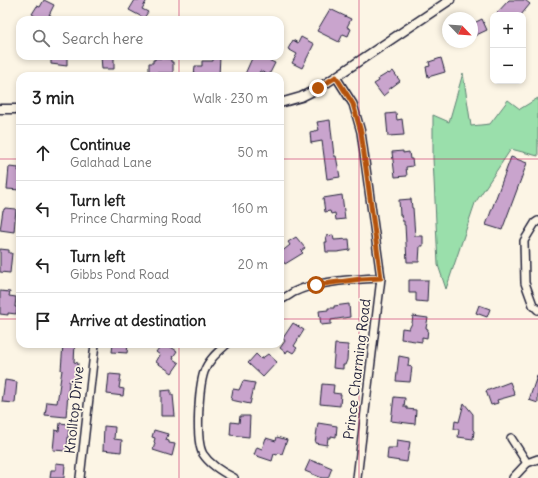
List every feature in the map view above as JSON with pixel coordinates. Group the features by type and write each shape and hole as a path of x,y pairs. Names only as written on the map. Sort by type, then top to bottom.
{"street":[{"path":"284,102 308,94 336,77 450,0"},
{"name":"Prince Charming Road","path":"336,77 353,104 361,132 381,278 357,478"},
{"path":"0,109 16,109"},
{"path":"538,221 535,223 524,241 524,248 525,283 533,305 538,310"},
{"path":"284,298 295,292 316,285 381,278"},
{"name":"Knolltop Drive","path":"80,478 95,348"},
{"path":"222,348 213,356 204,372 198,428 202,453 218,470 234,478"},
{"path":"511,438 528,463"},
{"path":"513,478 528,463 538,459"}],"green space":[{"path":"463,73 471,126 490,124 508,100 520,109 538,98 538,156 511,149 475,203 446,289 438,265 433,158 433,115 449,122"}],"building":[{"path":"44,0 54,5 49,15 50,16 35,16 32,14 37,6 40,7"},
{"path":"135,0 147,0 142,9 148,12 145,16 140,16 129,10"},
{"path":"509,0 525,0 530,4 523,12 498,12"},
{"path":"330,9 351,19 347,27 351,29 348,36 343,34 339,42 317,31"},
{"path":"482,19 487,30 478,34 478,21"},
{"path":"301,37 314,44 302,68 292,63 297,54 288,49 293,40 298,43"},
{"path":"441,58 445,72 428,77 426,67 430,66 429,62"},
{"path":"51,60 67,60 67,66 51,64"},
{"path":"101,60 114,60 114,69 102,69"},
{"path":"153,60 171,60 171,62 173,62 173,72 149,72 149,63 153,63"},
{"path":"220,60 219,72 194,72 195,66 202,66 202,61"},
{"path":"251,60 268,60 275,63 270,72 246,72"},
{"path":"393,71 400,81 383,96 374,84 379,81 378,79"},
{"path":"396,113 397,120 402,119 404,135 388,136 386,114"},
{"path":"330,120 334,156 336,156 340,177 327,179 322,141 311,143 310,132 319,130 317,122"},
{"path":"403,151 403,153 409,152 413,166 406,167 407,176 395,177 392,152"},
{"path":"511,157 527,163 502,230 486,225"},
{"path":"9,167 16,168 16,190 7,189"},
{"path":"342,195 345,219 336,220 335,213 331,214 330,211 325,212 323,198"},
{"path":"411,199 415,236 423,236 423,246 420,246 419,262 407,262 405,225 400,215 399,200"},
{"path":"5,208 16,209 14,232 0,230 3,210"},
{"path":"333,235 334,240 349,239 350,250 326,252 326,236"},
{"path":"296,237 305,248 301,251 303,253 285,264 284,250 290,245 288,242"},
{"path":"0,249 9,250 9,253 12,253 10,273 0,272"},
{"path":"409,280 428,280 427,302 416,301 416,293 409,293"},
{"path":"0,291 10,292 9,296 16,297 16,314 0,314"},
{"path":"349,304 350,317 331,320 331,324 321,325 319,311 334,308 334,306"},
{"path":"479,305 490,309 487,317 476,313"},
{"path":"413,316 428,318 426,328 428,329 427,338 422,337 422,342 401,339 402,328 409,329"},
{"path":"293,323 304,330 294,346 297,348 293,353 288,350 286,353 280,348 284,348 284,336"},
{"path":"335,344 348,345 347,360 345,365 343,365 343,369 333,368"},
{"path":"63,348 75,348 74,362 78,363 76,382 69,381 66,417 45,415 47,402 57,403"},
{"path":"112,348 128,348 127,353 112,352"},
{"path":"159,348 172,348 177,351 173,359 179,363 172,373 156,362 160,355 156,352"},
{"path":"256,354 261,359 268,354 277,362 263,377 248,363"},
{"path":"399,356 409,358 408,366 412,367 410,382 396,381"},
{"path":"109,374 121,375 119,388 124,389 123,396 107,394"},
{"path":"538,376 538,403 529,400"},
{"path":"5,380 17,382 15,403 2,402"},
{"path":"243,381 255,383 250,404 231,400 233,389 239,390"},
{"path":"510,382 515,395 497,400 498,403 491,405 486,391"},
{"path":"322,384 334,385 333,393 341,394 340,406 320,404"},
{"path":"171,390 171,395 173,395 175,416 161,416 161,391"},
{"path":"394,397 405,398 404,407 407,407 407,409 416,410 415,424 391,421"},
{"path":"464,403 473,414 473,439 458,437 459,429 454,429 455,421 459,422"},
{"path":"240,416 250,416 249,437 230,435 231,422 239,423"},
{"path":"60,423 69,424 67,451 53,450 55,430 59,431"},
{"path":"318,423 337,426 336,437 331,436 331,438 328,438 327,445 315,443"},
{"path":"104,426 115,427 114,439 122,440 121,452 103,450"},
{"path":"154,430 168,434 166,440 169,441 169,443 175,444 172,456 153,450 155,438 152,437"},
{"path":"277,437 287,440 282,454 274,454 272,461 254,455 257,447 262,449 266,438 276,441"},
{"path":"397,440 410,442 407,462 387,459 388,448 396,448"},
{"path":"310,460 332,468 328,478 322,478 305,471"},
{"path":"56,463 65,464 64,478 50,478 51,470 56,470"}],"route":[{"path":"316,285 381,278 361,132 353,104 336,77 318,88"}]}
